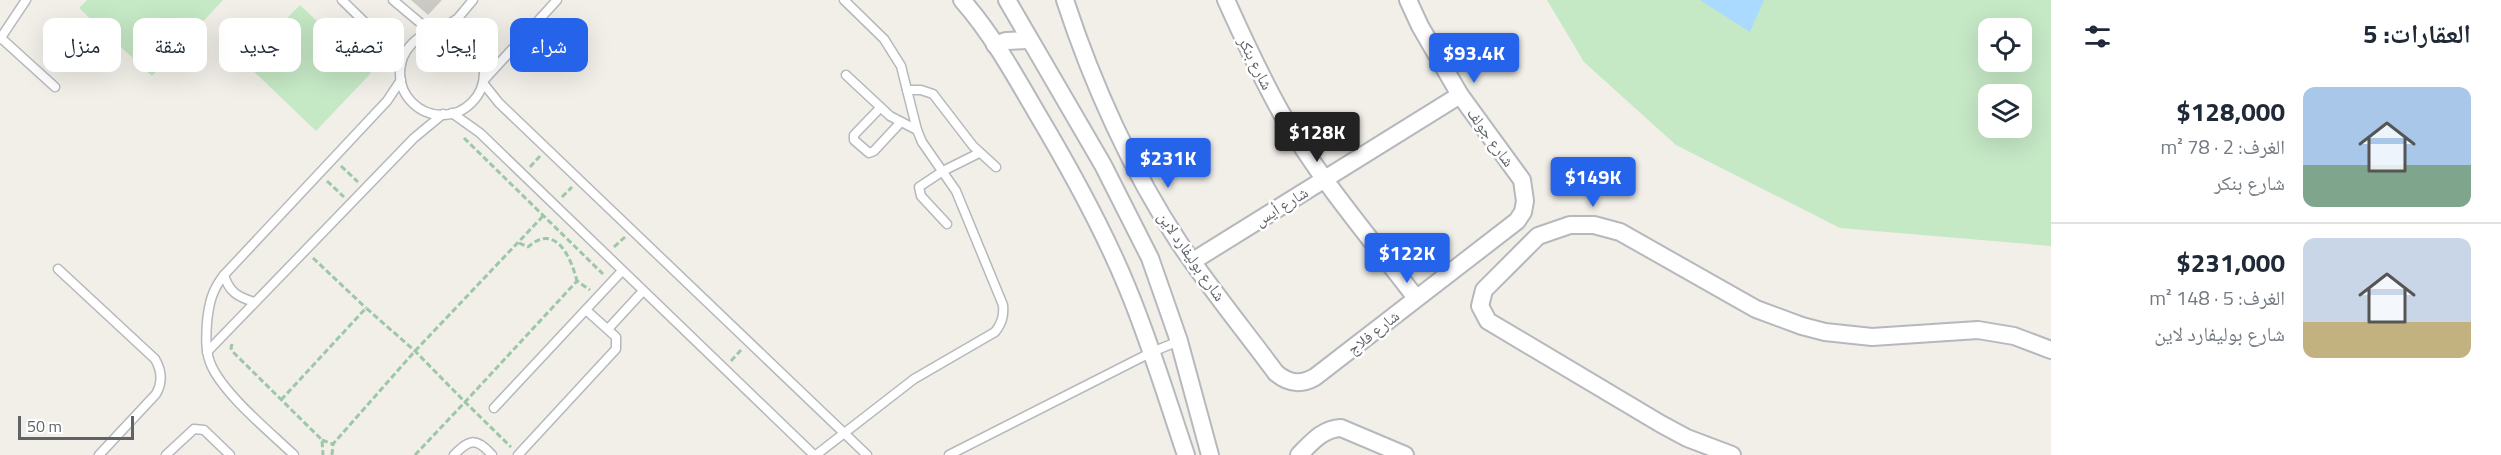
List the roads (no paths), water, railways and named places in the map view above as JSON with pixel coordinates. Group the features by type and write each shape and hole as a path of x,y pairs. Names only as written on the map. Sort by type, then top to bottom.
{"street":[{"path":"962,0 995,45 1028,97 1078,185 1126,286 1152,352 1186,455"},
{"path":"1006,0 1078,120 1150,258 1179,341 1210,455"},
{"name":"شارع بوليفارد لاين","path":"1065,0 1093,76 1148,189 1180,244 1276,373"},
{"name":"شارع بنكر","path":"1227,0 1248,51 1284,117 1324,179 1416,298"},
{"name":"شارع جولف","path":"1408,0 1420,26 1460,95 1522,180"},
{"path":"995,45 1006,41 1028,39"},
{"name":"شارع أيس","path":"1193,261 1460,95"},
{"name":"شارع فلاج","path":"1276,373 1291,382 1308,381 1517,221 1525,201 1522,180"},
{"path":"1732,455 1687,438 1661,424 1488,321 1480,306 1484,290 1539,236 1570,225 1594,225 1620,232 1756,309 1802,326 1825,332 1872,337 1978,330 2014,336 2051,350"},
{"path":"1299,455 1319,435 1341,428 1405,455"}],"lane":[{"path":"26,0 0,38 55,87"},
{"path":"342,0 360,18"},
{"path":"393,0 417,18"},
{"path":"457,18 473,0"},
{"path":"207,352 414,138 447,114 468,105 475,99 483,81 558,0"},
{"path":"401,72 404,88 413,102 426,111 447,114 472,125 815,455 914,379 994,332 1003,320 1003,305 956,191 922,142 917,130 901,66 893,52 873,28 844,0"},
{"path":"404,58 416,41"},
{"path":"483,72 483,81 499,103 867,455"},
{"path":"846,75 880,108 900,123 917,130"},
{"path":"294,455 226,387 212,367 207,352 206,335 210,298 217,283 224,275 387,101 401,80"},
{"path":"907,90 921,90 938,98 980,153 996,167"},
{"path":"880,108 854,135 854,140 866,152 874,151 900,123"},
{"path":"947,224 918,190 921,185 943,171 980,153"},
{"path":"58,269 155,359 160,369 161,382 156,394 99,455"},
{"path":"494,408 622,271"},
{"path":"224,275 231,290 237,296 254,302"},
{"path":"608,329 643,291"},
{"path":"518,454 616,349 615,338 586,309"},
{"path":"949,455 1152,352 1179,341"},
{"path":"166,455 194,429 204,430 228,454"},
{"path":"454,455 466,443 473,442 479,443 492,455"}],"water":[{"path":"1700,0 1764,0 1750,32"}]}
